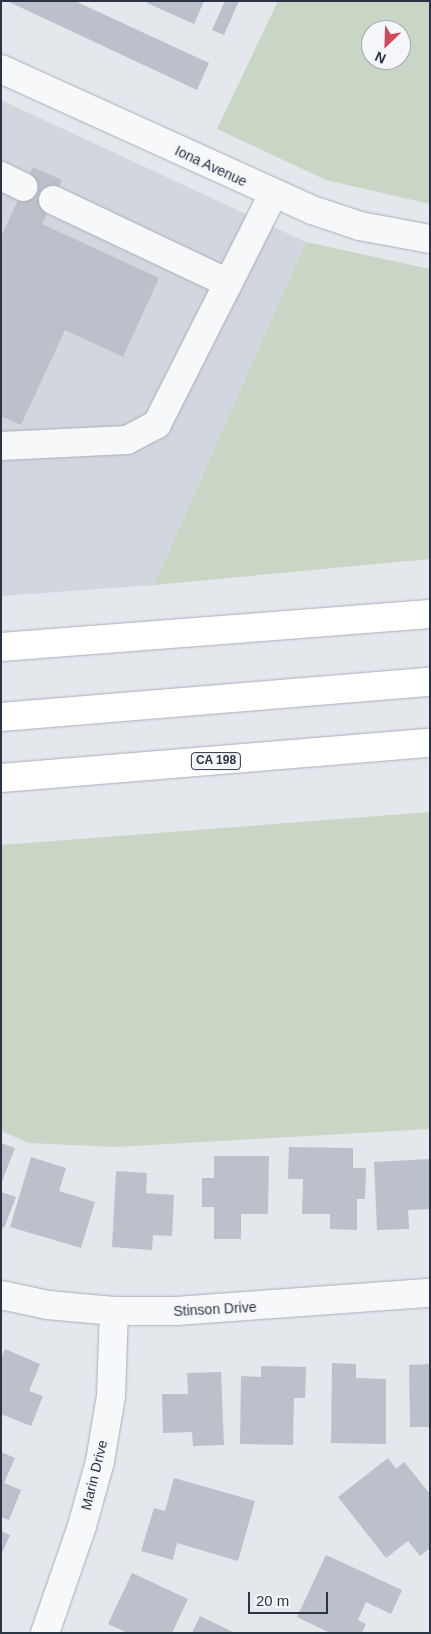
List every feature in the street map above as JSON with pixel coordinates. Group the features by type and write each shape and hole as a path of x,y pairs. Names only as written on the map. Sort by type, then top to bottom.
{"highway":[{"path":"1,647 430,614"},
{"path":"1,717 430,682"},
{"name":"CA 198","path":"1,778 430,743"}],"street":[{"name":"Iona Avenue","path":"1,69 273,194 360,226 430,239"},
{"path":"1,446 127,440 157,424 183,377 273,194"},
{"path":"53,200 228,283"},
{"name":"Stinson Drive","path":"1,1295 48,1305 114,1311 185,1311 430,1293"},
{"name":"Marin Drive","path":"45,1633 82,1526 100,1461 111,1396 114,1311"}],"shaded area":[{"path":"1,100 306,242 154,585 1,596"}],"green space":[{"path":"278,1 430,1 430,204 326,180 217,129"},
{"path":"306,242 430,269 430,559 154,585"},
{"path":"430,812 430,1129 115,1147 29,1143 1,1131 1,845"}],"building":[{"path":"7,1 75,1 209,63 197,90"},
{"path":"147,1 204,1 194,24 147,3"},
{"path":"225,1 239,1 224,35 212,30"},
{"path":"33,167 62,180 42,224 159,278 123,357 65,330 21,425 1,416 1,237"},
{"path":"1,1143 15,1148 1,1184"},
{"path":"289,1147 353,1148 353,1168 366,1168 365,1199 357,1199 357,1230 330,1229 330,1214 302,1214 303,1179 288,1179"},
{"path":"214,1156 269,1156 268,1214 241,1214 241,1239 214,1239 214,1207 202,1207 202,1178 214,1178"},
{"path":"31,1157 66,1168 59,1191 95,1202 81,1248 10,1227"},
{"path":"430,1159 430,1209 408,1210 409,1229 377,1230 374,1162"},
{"path":"116,1171 147,1173 146,1193 174,1195 172,1236 153,1235 152,1250 112,1247"},
{"path":"1,1192 16,1197 4,1228 1,1227"},
{"path":"5,1349 40,1364 29,1391 43,1396 31,1426 1,1414 1,1359"},
{"path":"332,1363 356,1364 356,1378 386,1379 386,1444 331,1443"},
{"path":"430,1364 430,1427 410,1427 409,1365"},
{"path":"261,1366 306,1367 305,1398 294,1398 293,1445 240,1444 241,1376 261,1377"},
{"path":"221,1372 224,1445 193,1446 192,1432 163,1433 162,1394 188,1394 187,1373"},
{"path":"1,1452 15,1458 4,1483 21,1490 9,1520 1,1517"},
{"path":"388,1458 396,1469 404,1462 430,1494 430,1548 420,1556 408,1541 386,1558 338,1497"},
{"path":"174,1478 255,1501 238,1561 177,1543 173,1560 141,1551 154,1508 165,1511"},
{"path":"1,1531 10,1535 1,1555"},
{"path":"326,1555 402,1590 391,1614 366,1602 358,1620 366,1624 362,1633 330,1633 297,1617"},
{"path":"132,1573 188,1599 172,1633 128,1633 108,1624"},
{"path":"200,1616 235,1633 192,1633"}]}
